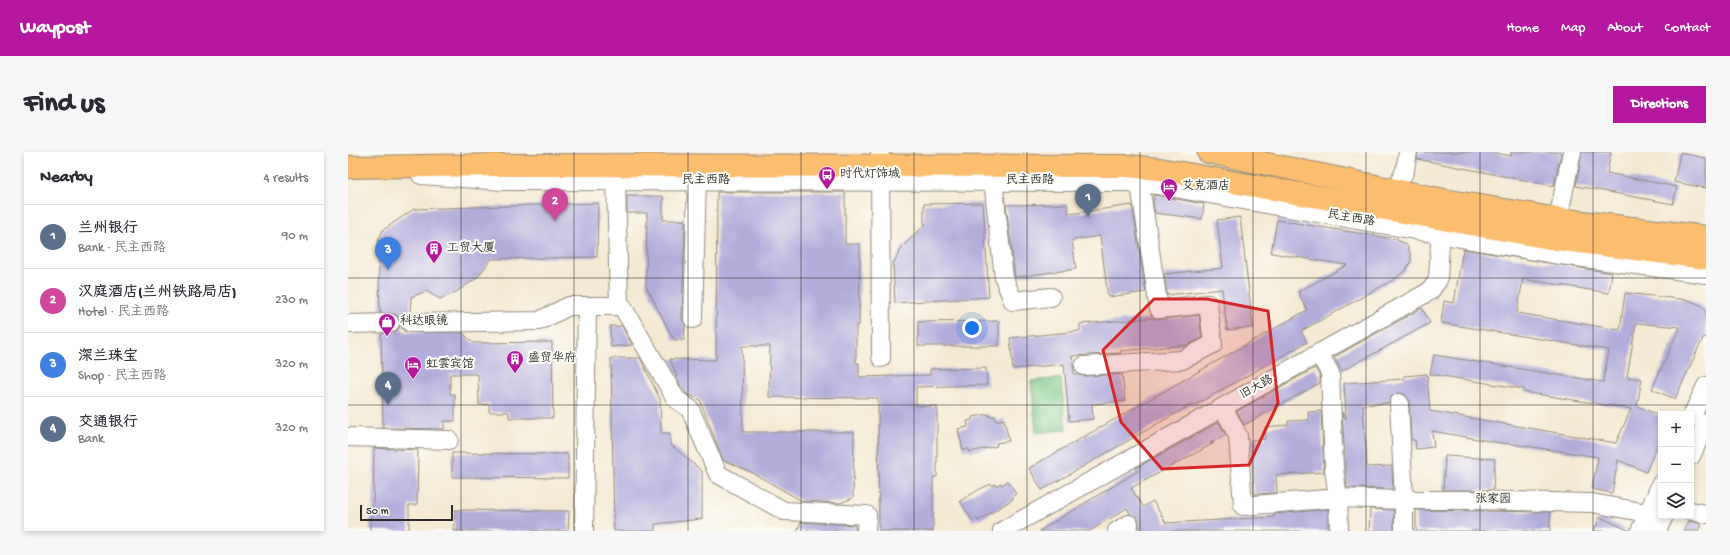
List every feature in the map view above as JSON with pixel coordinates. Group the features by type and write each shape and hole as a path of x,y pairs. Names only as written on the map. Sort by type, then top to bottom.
{"main road":[{"name":"民主西路","path":"1208,152 1396,190 1442,218 1558,219 1706,237"},
{"name":"民主西路","path":"348,168 503,165 880,166 1139,175 1159,169 1556,239 1706,258"}],"street":[{"path":"1396,190 1405,170 1408,152"},
{"path":"1558,219 1572,152"},
{"path":"880,166 881,358"},
{"name":"民主西路","path":"348,168 503,181 697,181 880,166 993,181 1126,182 1139,175"},
{"path":"1084,366 1182,360 1213,344 1208,304 1159,308 1139,175"},
{"path":"616,181 619,306"},
{"path":"693,319 697,181"},
{"path":"993,181 1004,278 1013,301 1051,297"},
{"name":"民主西路","path":"1442,218 1553,254 1706,274"},
{"name":"旧大路","path":"1002,531 1430,292 1438,280 1442,218"},
{"path":"411,323 490,323 538,321 569,306 622,306 676,399 690,409 718,474 784,511 867,515 866,531"},
{"path":"584,531 587,306"},
{"path":"348,324 390,323"},
{"path":"1319,353 1330,373 1334,469 1338,498 1339,531"},
{"path":"1694,412 1706,386"},
{"path":"1400,403 1404,531"},
{"name":"张家园","path":"1223,407 1238,436 1243,506 1338,498 1472,500 1592,503 1656,515"},
{"path":"1694,449 1706,423"},
{"path":"348,437 450,440"},
{"path":"1657,531 1656,515 1658,503"},
{"path":"1694,512 1706,514"},
{"path":"1640,531 1656,515"}],"highlighted area":[{"path":"1154,299 1207,299 1268,311 1278,403 1249,465 1162,469 1121,422 1103,350"}],"green space":[{"path":"1061,378 1066,430 1036,433 1031,381"}],"building":[{"path":"1418,152 1492,152 1511,156 1511,152 1561,152 1554,186 1417,159"},
{"path":"1582,152 1611,152 1607,173 1677,187 1673,204 1576,186"},
{"path":"1680,153 1706,158 1706,188 1674,182"},
{"path":"717,192 845,192 845,244 860,244 859,325 856,325 856,363 859,363 859,377 930,375 930,369 986,368 987,385 916,387 916,406 937,406 937,477 933,477 933,531 879,531 878,398 769,397 770,346 742,346 743,432 854,432 853,498 840,503 802,501 751,472 723,460 700,400 687,394 680,385 670,359 716,360"},
{"path":"1154,195 1204,204 1202,219 1155,213 1153,203"},
{"path":"627,196 663,196 663,220 685,220 682,319 685,325 684,340 674,340 646,286 647,213 627,213"},
{"path":"598,203 597,257 491,259 477,278 456,292 440,299 426,291 411,297 410,313 402,318 402,329 406,332 463,333 473,343 552,342 553,418 509,418 509,412 489,412 489,404 479,405 478,374 450,374 450,394 455,394 455,421 444,421 444,429 383,428 381,334 395,332 399,328 400,323 399,317 395,314 380,313 378,241 383,230 414,209"},
{"path":"983,203 989,297 895,303 893,264 902,247 926,224 924,224 924,204"},
{"path":"1067,204 1069,214 1132,205 1146,292 1108,297 1100,236 1072,240 1076,269 1015,277 1006,205"},
{"path":"1240,217 1253,327 1227,330 1222,289 1167,295 1164,274 1223,268 1217,220"},
{"path":"1277,220 1395,239 1406,244 1411,255 1411,261 1405,271 1393,280 1301,331 1307,342 1193,406 1192,404 1042,490 1029,468 1307,310 1298,292 1347,265 1271,253"},
{"path":"1463,249 1612,273 1609,293 1523,279 1517,313 1620,330 1625,293 1689,300 1702,306 1706,311 1706,337 1703,338 1675,399 1652,389 1680,327 1636,323 1627,377 1642,379 1637,406 1658,415 1658,444 1646,472 1618,460 1612,493 1592,489 1598,457 1506,444 1432,431 1434,447 1416,449 1415,440 1411,440 1409,402 1404,394 1398,393 1390,398 1389,403 1363,405 1367,467 1392,466 1393,489 1347,488 1342,412 1346,419 1344,383 1404,379 1404,376 1427,374 1430,411 1616,443 1631,409 1524,392 1524,389 1430,374 1434,355 1603,382 1609,350 1441,323 1444,301 1454,303"},
{"path":"1422,308 1430,323 1342,371 1334,357"},
{"path":"1199,315 1202,338 1188,345 1120,351 1121,353 1072,356 1074,374 1085,376 1122,374 1125,401 1092,404 1093,419 1069,421 1064,364 1013,369 1010,338 1080,331 1080,324"},
{"path":"999,321 999,346 918,346 918,322"},
{"path":"610,326 622,326 632,345 611,347"},
{"path":"611,358 640,358 660,399 661,433 670,433 670,444 702,471 702,519 655,524 655,531 614,531"},
{"path":"1315,368 1320,376 1320,383 1244,425 1237,411"},
{"path":"1321,411 1324,472 1276,475 1277,493 1254,494 1251,440 1265,439 1265,427 1288,425 1288,421 1309,420 1308,412"},
{"path":"989,414 990,417 995,416 996,421 1004,419 1009,441 996,443 997,446 970,452 969,449 963,450 958,429 968,427 967,421 972,420 972,417"},
{"path":"1219,422 1226,435 1131,488 1143,507 1153,501 1166,523 1274,517 1274,514 1328,509 1328,531 1141,531 1138,518 1130,514 1127,508 1090,531 1039,531 1138,471 1136,468"},
{"path":"374,448 418,450 417,505 409,505 409,531 370,531 370,517 373,517"},
{"path":"452,453 568,454 568,478 452,477"},
{"path":"1445,456 1495,459 1493,490 1443,490"},
{"path":"1008,481 1016,494 1012,497 1013,499 978,521 977,518 973,521 960,501 991,484 992,486 995,484 996,486 1001,483 1002,485"},
{"path":"1370,509 1394,510 1394,531 1369,531"},
{"path":"455,510 569,511 568,531 454,531"},
{"path":"1416,510 1550,512 1550,531 1416,531"},
{"path":"1600,517 1630,531 1594,531"},
{"path":"1689,521 1701,524 1698,531 1684,531"},
{"path":"801,522 855,525 855,531 797,531"}],"place":[{"name":"时代灯饰城","path":"827,190"},
{"name":"艾克酒店","path":"1169,202"},
{"name":"兰州银行","path":"1088,217"},
{"name":"汉庭酒店(兰州铁路局店)","path":"555,221"},
{"name":"工贸大厦","path":"434,264"},
{"name":"深兰珠宝","path":"388,270"},
{"name":"科达眼镜","path":"387,337"},
{"name":"盛贸华府","path":"515,374"},
{"name":"虹雲宾馆","path":"413,380"},
{"name":"交通银行","path":"388,405"}]}
